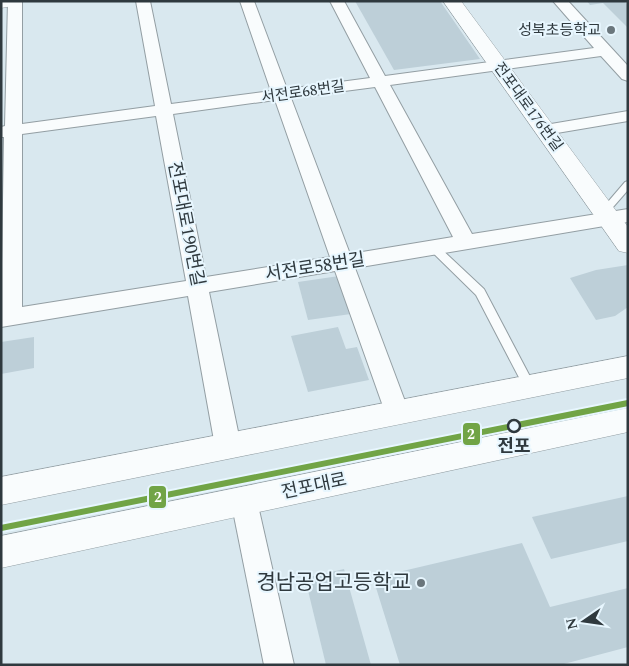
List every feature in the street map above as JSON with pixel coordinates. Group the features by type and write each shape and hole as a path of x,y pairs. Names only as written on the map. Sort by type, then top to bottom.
{"main road":[{"path":"1,3 14,1"},
{"name":"전포대로176번길","path":"452,1 545,130 613,215 628,245"},
{"path":"1,491 628,366"},
{"name":"전포대로","path":"1,552 628,420"}],"street":[{"path":"6,318 7,132 14,1"},
{"name":"전포대로190번길","path":"143,1 228,446"},
{"path":"247,1 397,412"},
{"path":"337,1 466,242"},
{"path":"560,1 628,76"},
{"name":"서전로68번길","path":"7,132 605,51"},
{"path":"545,130 628,116"},
{"name":"서전로58번길","path":"6,318 466,242 613,215"},
{"path":"244,501 279,665"}],"lane":[{"path":"613,215 628,184"},
{"path":"433,247 480,292 529,386"}],"building":[{"path":"355,1 440,1 480,59 394,70"},
{"path":"587,1 624,1 628,5 628,28 603,3 590,5"},
{"path":"628,265 628,307 615,316 596,320 570,278 596,270"},
{"path":"339,276 351,314 308,320 298,282"},
{"path":"338,327 346,349 357,347 369,380 308,392 291,336"},
{"path":"34,337 34,368 1,374 1,342"},
{"path":"628,496 628,541 551,559 532,517"},
{"path":"522,543 550,607 628,588 628,647 560,665 400,665 373,578"},
{"path":"344,569 371,665 326,665 305,578"}],"transit line":[{"name":"2","path":"1,528 628,403"}],"place":[{"name":"성북초등학교","path":"611,30"},
{"name":"전포","path":"514,426"},
{"name":"경남공업고등학교","path":"421,583"}]}
